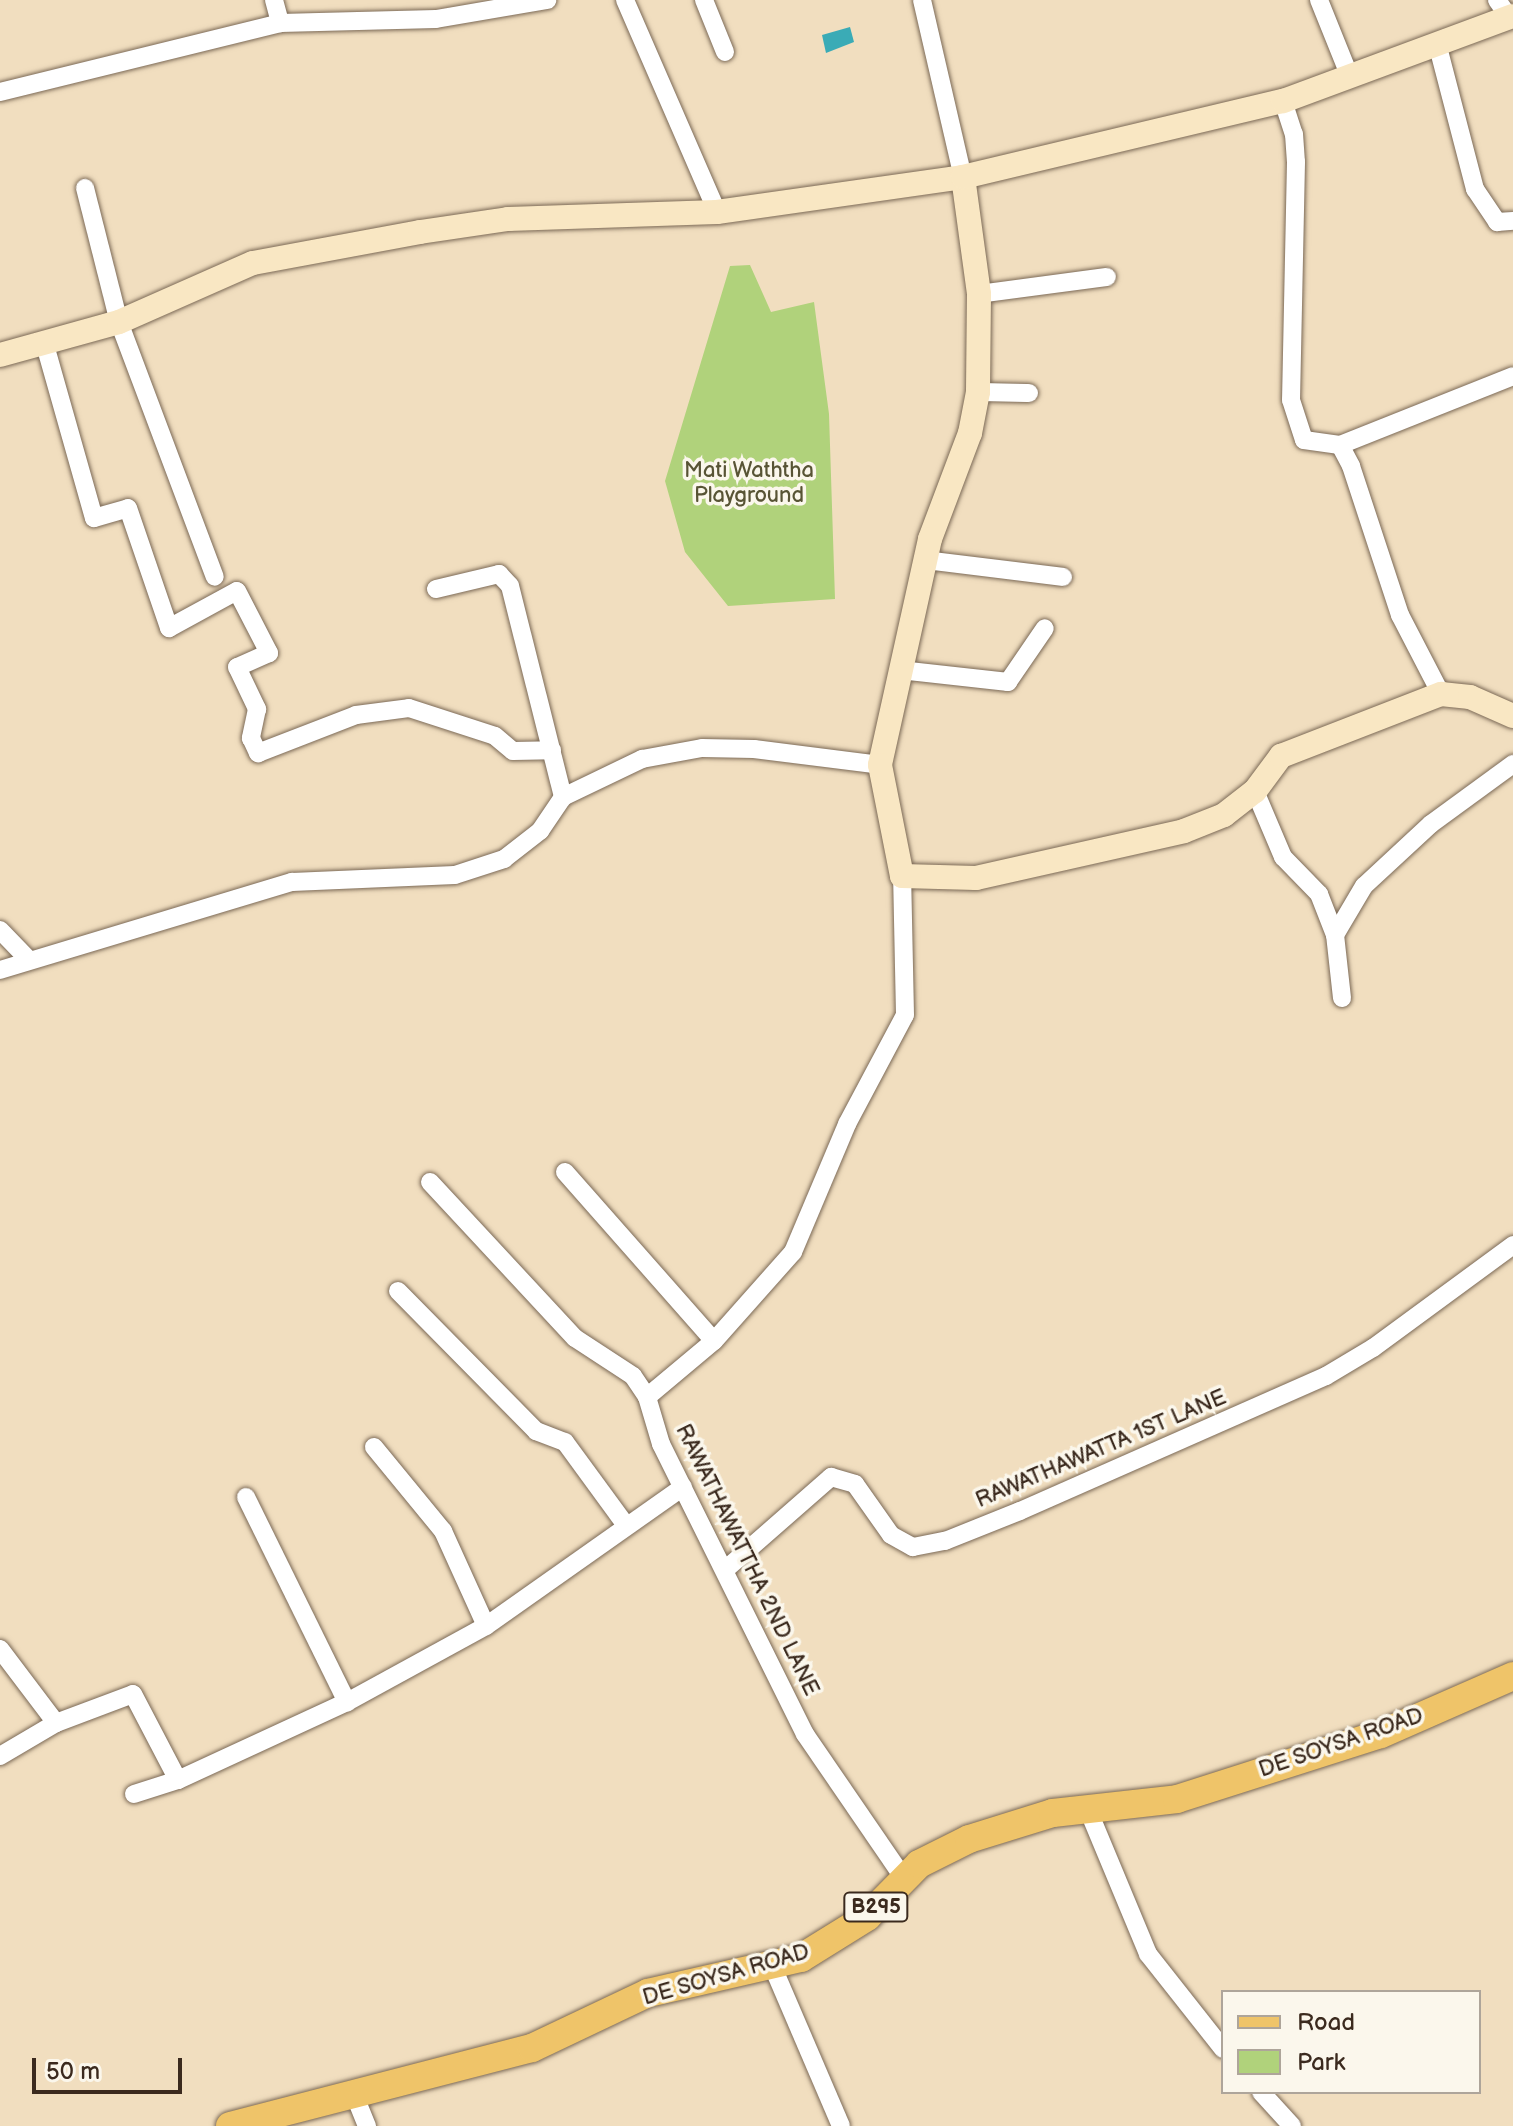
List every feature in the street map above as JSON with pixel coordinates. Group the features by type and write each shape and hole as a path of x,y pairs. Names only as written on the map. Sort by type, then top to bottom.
{"main road":[{"name":"DE SOYSA ROAD","path":"230,2126 532,2048 648,1993 801,1958 867,1917 903,1877 969,1839 1053,1813 1089,1812 1191,1794 1381,1734 1513,1676"}],"street":[{"path":"274,0 280,23"},
{"path":"0,92 280,23 436,19 547,0"},
{"path":"625,0 717,212"},
{"path":"704,0 725,52"},
{"path":"647,1397 714,1341 793,1252 847,1124 905,1015 902,876 880,765 925,560 970,433 978,392 979,294 963,177 922,0"},
{"path":"1319,0 1350,77"},
{"path":"0,355 119,322 253,263 420,232 508,219 717,212 963,177 1283,101 1438,47 1506,11"},
{"path":"1438,47 1475,189 1497,222 1513,221"},
{"path":"1283,101 1294,134 1296,162 1291,400 1304,440 1340,445 1513,376"},
{"path":"85,188 119,322 215,577"},
{"path":"979,294 1107,277"},
{"path":"45,345 94,518 128,508 169,628 237,591 269,653 237,667 257,709 251,738 258,753 356,715 409,708 495,736 513,751 552,750"},
{"path":"978,392 1029,393"},
{"path":"1340,445 1400,615 1441,694"},
{"path":"925,560 1063,577"},
{"path":"436,589 499,574 510,586 563,797"},
{"path":"900,670 1008,682 1045,628"},
{"path":"902,876 976,878 1184,831 1224,815 1255,791 1281,756 1441,694 1470,697 1513,716"},
{"path":"0,970 292,882 455,875 504,859 540,831 563,797 642,759 702,748 754,749 880,765"},
{"path":"1335,935 1364,886 1431,824 1513,764"},
{"path":"1255,791 1283,857 1319,894 1335,935 1342,998"},
{"path":"0,930 29,960"},
{"path":"565,1172 714,1341"},
{"name":"RAWATHAWATTHA 2ND LANE","path":"430,1182 575,1338 633,1376 647,1397 661,1444 726,1569 805,1734 903,1877"},
{"name":"RAWATHAWATTA 1ST LANE","path":"726,1569 831,1477 855,1484 891,1535 913,1547 945,1541 1020,1511 1326,1376 1373,1348 1513,1245"},
{"path":"398,1291 536,1431 565,1442 625,1524"},
{"path":"374,1447 443,1531 486,1626"},
{"path":"134,1794 178,1780 347,1702 486,1626 625,1524 683,1487"},
{"path":"246,1497 347,1702"},
{"path":"0,1649 56,1723"},
{"path":"0,1756 56,1723 133,1694 178,1780"},
{"path":"1089,1812 1148,1954 1221,2046"},
{"path":"772,1965 841,2126"},
{"path":"354,2094 367,2126"},
{"path":"1263,2094 1292,2126"}],"green space":[{"name":"Mati Waththa Playground","path":"750,265 771,312 814,302 829,414 835,599 728,606 685,552 665,481 730,266"}],"water":[{"path":"850,27 854,42 826,53 822,35"}]}
